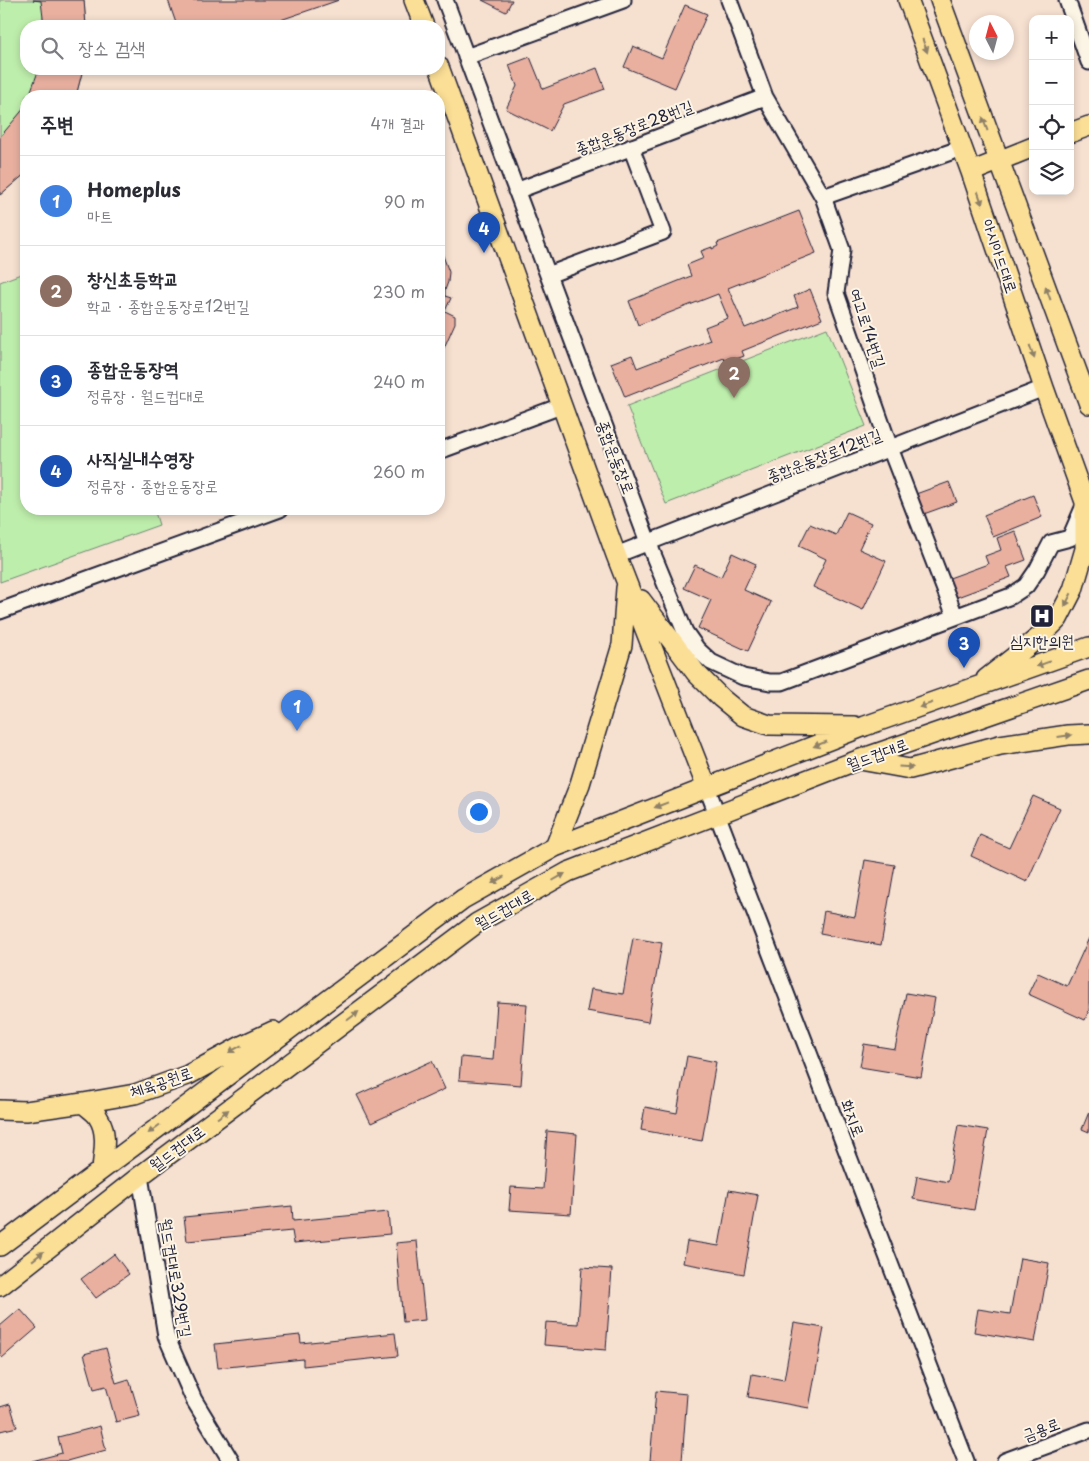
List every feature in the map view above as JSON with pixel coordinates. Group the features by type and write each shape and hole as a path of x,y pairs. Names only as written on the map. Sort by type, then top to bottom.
{"main road":[{"path":"414,0 422,20"},
{"name":"아시아드대로","path":"908,0 971,172 1044,388 1087,507 1085,549 1073,590 1058,619 1043,634 972,690"},
{"name":"아시아드대로","path":"940,0 1089,404"},
{"name":"종합운동장로","path":"442,75 616,555 707,788"},
{"path":"1074,132 1089,126"},
{"path":"971,172 1029,149"},
{"path":"626,581 696,674 743,716 769,725 865,726"},
{"path":"555,847 580,784 622,645 626,581"},
{"name":"월드컵대로","path":"0,1246 463,899 555,847 865,726 972,690 1089,647"},
{"name":"월드컵대로","path":"0,1286 140,1176 477,923 568,872 858,760 1089,680"},
{"path":"858,760 910,769 1000,745 1068,735 1089,734"},
{"name":"체육공원로","path":"0,1110 26,1112 135,1094 188,1075 243,1045 310,1013"},
{"path":"83,1103 97,1116 103,1126 105,1140 102,1168"}],"street":[{"name":"종합운동장로","path":"445,0 648,542 685,632 697,649 711,662 743,677 770,682 782,682 1011,596 1026,586 1052,543 1070,538 1087,507"},
{"path":"466,57 623,0"},
{"name":"여고로14번길","path":"729,0 765,97 823,197 842,250 836,293 890,448 954,616"},
{"path":"1067,0 1089,62"},
{"name":"종합운동장로28번길","path":"516,190 765,97"},
{"path":"548,274 663,232 631,148"},
{"path":"823,197 962,148"},
{"name":"종합운동장로12번길","path":"616,555 1044,388"},
{"path":"445,449 561,406"},
{"path":"0,611 264,515"},
{"name":"화지로","path":"707,788 966,1461"},
{"name":"월드컵대로329번길","path":"140,1176 166,1336 194,1400 231,1461"},
{"name":"금용로","path":"1005,1461 1089,1430"}],"green space":[{"path":"0,0 84,0 86,20 20,20 20,75 81,75 78,90 20,90 20,178 0,195"},
{"path":"20,274 20,515 156,515 159,525 0,582 0,282"},
{"path":"827,328 866,426 666,504 627,406"}],"building":[{"path":"33,0 84,0 86,20 43,20 41,1"},
{"path":"168,0 339,0 281,20 175,20"},
{"path":"482,0 512,0 506,12"},
{"path":"685,5 707,14 675,88 624,67 633,46 662,58"},
{"path":"530,57 543,89 597,68 605,89 564,104 550,131 506,109 517,86 509,65"},
{"path":"37,75 81,75 78,90 31,90"},
{"path":"20,113 20,178 0,195 0,137"},
{"path":"799,211 816,253 728,288 745,328 798,307 794,296 810,289 822,319 742,351 744,356 726,363 724,358 625,397 611,363 632,355 637,368 710,340 705,327 728,318 718,294 638,325 629,301 691,276 687,265 704,258 701,251 712,247 712,249 718,246 717,243"},
{"path":"445,261 449,272 445,290"},
{"path":"445,296 451,298 445,311"},
{"path":"445,311 455,316 455,323 445,346"},
{"path":"949,482 957,502 921,515 913,495"},
{"path":"1033,495 1042,517 993,537 984,515"},
{"path":"847,512 871,523 859,549 886,561 863,610 813,587 826,559 799,546 810,524 836,535"},
{"path":"1015,531 1026,560 1007,567 1011,577 952,599 944,580 988,564 985,556 1001,550 997,538"},
{"path":"732,553 756,564 744,590 771,602 748,651 698,628 711,600 684,588 695,565 721,577"},
{"path":"1033,796 1060,808 1027,882 971,856 980,835 1009,848"},
{"path":"865,860 895,865 881,945 820,934 824,911 855,917"},
{"path":"633,938 662,943 648,1022 587,1011 591,989 623,994"},
{"path":"1089,938 1089,1010 1085,1020 1028,994 1038,973 1067,986"},
{"path":"906,993 935,998 921,1077 860,1067 864,1044 895,1049"},
{"path":"497,1002 527,1004 521,1085 459,1080 461,1057 493,1060"},
{"path":"687,1056 716,1062 702,1141 641,1130 645,1107 677,1113"},
{"path":"432,1061 445,1089 371,1123 357,1095"},
{"path":"1089,1112 1089,1132 1082,1129"},
{"path":"958,1125 988,1130 974,1210 913,1199 917,1176 948,1182"},
{"path":"547,1131 577,1134 571,1214 509,1210 511,1187 543,1189"},
{"path":"729,1190 758,1195 744,1274 683,1263 687,1241 719,1246"},
{"path":"292,1206 293,1221 388,1212 390,1234 294,1243 292,1231 187,1241 184,1217"},
{"path":"417,1241 425,1320 403,1322 396,1243"},
{"path":"114,1254 129,1274 96,1298 81,1279"},
{"path":"1020,1258 1049,1263 1035,1342 974,1332 978,1309 1010,1314"},
{"path":"582,1267 612,1269 606,1350 544,1345 546,1322 578,1324"},
{"path":"20,1309 37,1328 2,1358 0,1355 0,1326"},
{"path":"794,1323 824,1328 809,1408 748,1397 752,1374 784,1380"},
{"path":"395,1333 398,1356 303,1366 303,1359 218,1368 215,1344 300,1335 301,1343"},
{"path":"106,1348 116,1383 129,1379 140,1416 116,1422 106,1386 94,1389 84,1354"},
{"path":"656,1391 687,1394 682,1461 650,1461"},
{"path":"10,1404 17,1427 0,1431 0,1407"},
{"path":"100,1426 106,1450 67,1461 32,1461 62,1453 58,1437"}],"place":[{"name":"사직실내수영장","path":"484,253"},
{"name":"창신초등학교","path":"734,398"},
{"name":"심지한의원","path":"1042,616"},
{"name":"종합운동장역","path":"964,668"},
{"name":"Homeplus","path":"297,731"}]}
